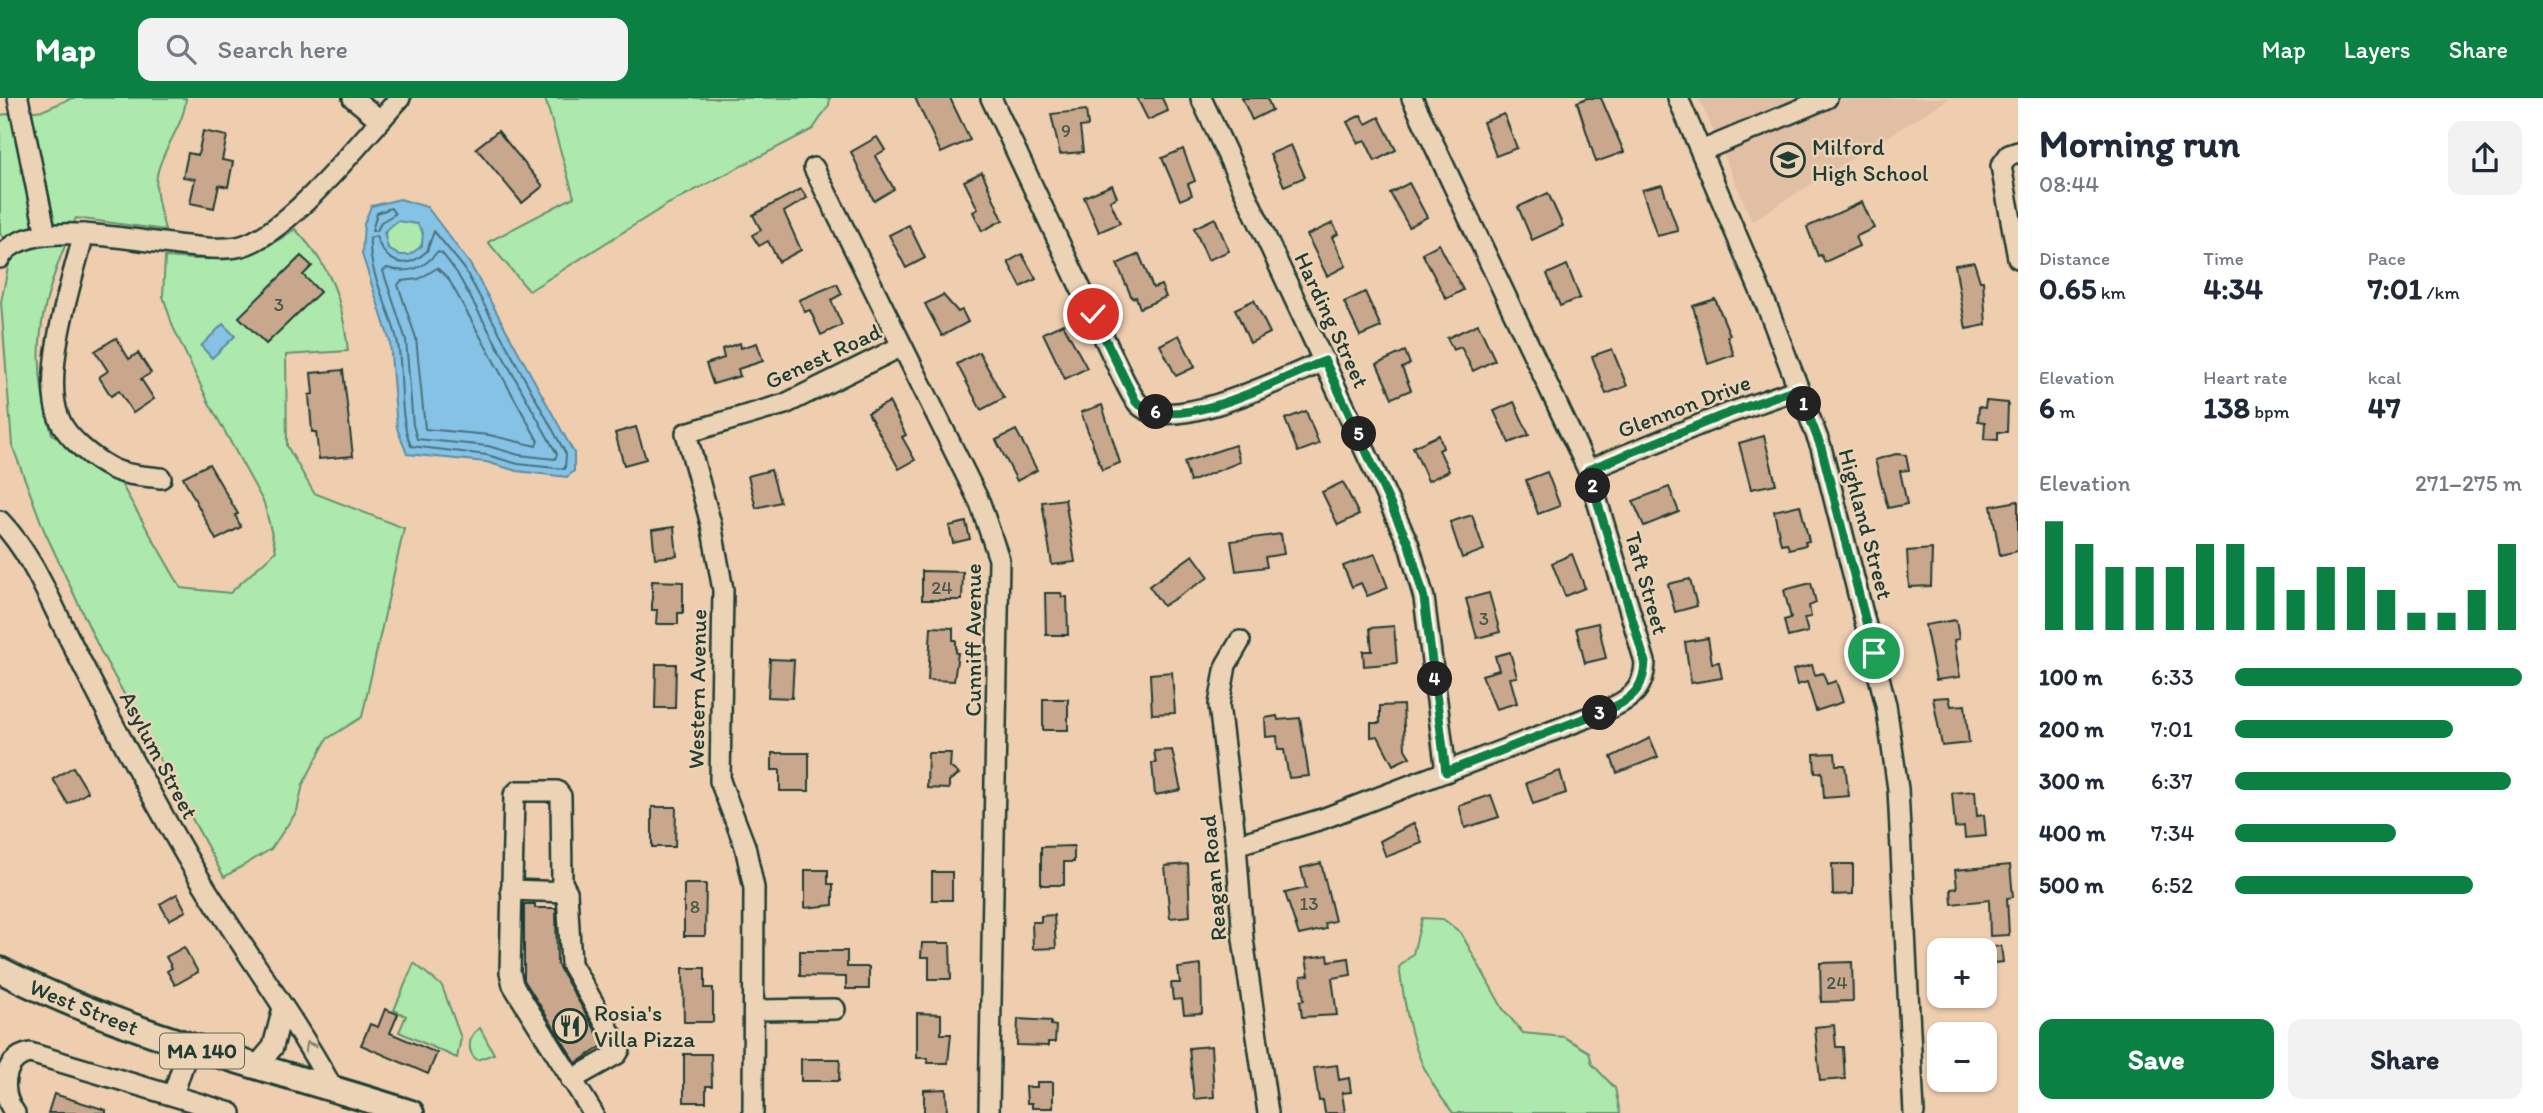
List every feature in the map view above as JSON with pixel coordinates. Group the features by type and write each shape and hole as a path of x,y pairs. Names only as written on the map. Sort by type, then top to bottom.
{"main road":[{"name":"West Street","path":"0,970 60,1000 189,1046 332,1087 362,1105 411,1113"}],"street":[{"path":"18,98 46,235"},
{"path":"353,98 380,120"},
{"path":"0,258 11,246 23,239 46,235 85,234 204,247 235,247 248,244 272,230 296,210 400,98"},
{"path":"991,98 1124,378 1136,402 1144,409 1156,412 1189,412 1224,403 1325,361"},
{"name":"Harding Street","path":"1200,98 1409,545 1424,598 1446,772"},
{"name":"Taft Street","path":"1236,845 1322,819 1616,706 1635,694 1641,685 1645,662 1588,470 1412,98"},
{"name":"Highland Street","path":"1678,98 1821,447 1886,705 1898,789 1914,1113"},
{"path":"1701,151 1827,98"},
{"path":"2017,253 2001,166 2009,155 2018,152"},
{"name":"Cunniff Avenue","path":"814,168 979,503 999,559 989,1113"},
{"path":"85,234 62,318 55,377 59,420 75,441 113,469 161,478"},
{"name":"Genest Road","path":"686,433 785,404 900,347"},
{"name":"Glennon Drive","path":"1588,470 1798,388"},
{"name":"Western Avenue","path":"686,433 711,524 723,590 720,781 745,846 754,888 753,1113"},
{"name":"Asylum Street","path":"0,521 13,534 185,855 304,1037 332,1087"},
{"name":"Reagan Road","path":"1240,641 1226,665 1219,705 1236,845 1243,939 1268,1113"},
{"path":"571,1080 617,1054 620,1049 571,964 567,892 562,882 561,796 557,791 518,791 514,795 511,890 513,985 571,1080 593,1113"},
{"path":"511,890 567,892"},
{"path":"256,1067 273,1046 283,1008"},
{"path":"754,1010 835,1009"},
{"path":"173,1095 189,1046"},
{"path":"15,1113 3,1099 3,1076 16,1059 30,1053 231,1113"}],"shaded area":[{"name":"Milford High School","path":"1699,98 1950,98 1752,221"}],"green space":[{"path":"72,98 186,98 181,118 157,175 157,196 165,230 76,218 64,247 47,299 39,349 44,403 52,434 120,482 181,588 230,593 276,551 264,503 208,401 173,327 163,296 165,257 217,259 248,254 295,229 318,257 333,285 342,315 348,351 286,355 287,446 314,493 404,528 362,717 327,739 303,784 297,811 271,849 224,877 100,650 44,530 12,445 1,302 9,263 19,251 0,234 0,115 44,110"},
{"path":"545,98 830,98 829,105 813,129 668,204 529,291 488,242 574,197"},
{"path":"404,218 417,224 423,237 417,250 404,256 391,250 385,237 391,224"},
{"path":"1422,918 1443,919 1461,933 1503,1009 1523,1033 1564,1037 1589,1052 1592,1064 1615,1088 1620,1113 1453,1113 1421,1061 1410,1027 1399,967 1413,954"},
{"path":"414,963 442,986 461,1038 457,1058 399,1032 406,1016 394,1010"},
{"path":"480,1028 494,1054 477,1060 471,1053 470,1044 473,1035"}],"water":[{"path":"400,199 427,207 470,264 574,453 574,471 567,477 517,471 486,462 407,454 397,428 390,342 362,254 364,224 371,206","holes":["397,221 417,224 423,232 422,246 409,255 399,255 388,249 384,232"]},
{"path":"223,324 235,336 212,358 201,346"}],"building":[{"path":"915,98 950,98 970,140 941,153"},
{"path":"1137,98 1162,98 1168,111 1148,120"},
{"path":"1242,98 1267,98 1272,110 1252,120"},
{"path":"1587,98 1601,98 1624,152 1596,162 1577,102"},
{"path":"1086,110 1088,126 1080,127 1083,152 1060,154 1051,114"},
{"path":"1504,114 1517,148 1496,156 1483,122"},
{"path":"1361,115 1366,124 1379,117 1396,150 1375,161 1365,140 1358,143 1347,122"},
{"path":"203,131 227,136 222,160 233,162 228,187 219,185 214,208 190,203 195,179 183,177 188,153 198,155"},
{"path":"498,131 543,186 522,203 476,148"},
{"path":"877,137 885,150 875,156 894,189 874,201 851,152"},
{"path":"1291,145 1305,177 1284,186 1270,154"},
{"path":"1183,149 1195,181 1188,184 1192,195 1180,200 1162,158"},
{"path":"982,172 1003,220 982,231 973,212 978,209 964,181"},
{"path":"1409,183 1427,217 1409,227 1390,193"},
{"path":"1112,185 1117,197 1110,201 1120,223 1099,232 1084,197"},
{"path":"1662,185 1678,231 1657,236 1642,190"},
{"path":"801,189 807,198 784,212 801,250 779,262 768,241 759,246 752,235 761,230 753,215"},
{"path":"1548,193 1563,226 1532,240 1518,207"},
{"path":"1862,202 1874,228 1855,237 1859,246 1825,262 1821,255 1818,256 1807,227"},
{"path":"1215,218 1229,251 1208,260 1194,228"},
{"path":"1333,223 1338,234 1332,237 1346,266 1327,276 1307,235"},
{"path":"909,225 925,258 906,268 889,235"},
{"path":"1439,244 1463,290 1446,299 1422,253"},
{"path":"1022,254 1036,279 1021,287 1008,262"},
{"path":"1139,254 1153,288 1161,285 1166,297 1140,308 1136,297 1132,298 1117,264"},
{"path":"301,256 312,266 303,275 320,292 266,344 239,317"},
{"path":"1974,262 1980,281 1983,281 1986,325 1966,329 1955,265"},
{"path":"1567,265 1580,298 1560,306 1547,274"},
{"path":"837,284 842,294 831,300 842,325 821,335 810,310 805,312 799,300"},
{"path":"1365,292 1381,327 1360,336 1344,302"},
{"path":"943,295 958,312 962,310 968,322 942,336 925,304"},
{"path":"1715,299 1730,335 1727,336 1734,355 1708,364 1693,306"},
{"path":"1254,300 1270,333 1250,343 1235,309"},
{"path":"1063,324 1087,368 1065,379 1043,333"},
{"path":"1478,324 1495,360 1473,371 1461,347 1453,350 1447,338"},
{"path":"1179,335 1195,367 1176,376 1160,345"},
{"path":"116,338 129,359 138,353 151,373 141,379 154,399 133,413 119,391 111,396 99,377 108,371 95,351"},
{"path":"740,343 741,348 757,343 763,361 738,369 740,376 713,384 706,364 724,358 722,349"},
{"path":"1612,349 1627,386 1606,394 1592,356"},
{"path":"1405,351 1410,364 1402,368 1411,390 1392,398 1377,364"},
{"path":"979,352 1004,398 981,410 957,364"},
{"path":"343,370 353,456 319,459 316,432 312,432 309,395 313,394 311,373"},
{"path":"1986,401 2008,403 2007,432 1998,432 1998,440 1984,439 1985,422 1978,421 1979,407 1985,408"},
{"path":"889,402 906,435 902,437 915,460 899,469 868,413"},
{"path":"1514,402 1529,435 1509,443 1494,411"},
{"path":"1102,405 1120,463 1102,470 1081,412"},
{"path":"1306,411 1319,444 1298,452 1285,419"},
{"path":"636,427 646,459 624,465 615,433"},
{"path":"1016,430 1037,470 1017,481 996,440"},
{"path":"1439,435 1443,448 1439,450 1449,471 1428,481 1413,447"},
{"path":"1764,436 1776,484 1751,489 1739,443"},
{"path":"1235,445 1240,462 1190,482 1184,462"},
{"path":"1896,454 1906,455 1909,470 1900,471 1907,504 1888,508 1875,460"},
{"path":"209,464 238,514 235,515 241,527 216,540 183,477"},
{"path":"771,470 780,502 756,508 748,476"},
{"path":"1547,472 1560,506 1538,514 1526,480"},
{"path":"1343,482 1359,515 1338,525 1322,492"},
{"path":"1669,487 1679,512 1644,526 1633,501"},
{"path":"1065,499 1075,562 1052,565 1042,502"},
{"path":"2018,501 2018,551 2000,555 1991,506"},
{"path":"1800,505 1809,541 1805,542 1806,545 1789,549 1787,543 1781,544 1774,511"},
{"path":"1472,515 1484,550 1462,558 1450,522"},
{"path":"966,522 970,539 953,543 949,526"},
{"path":"674,527 677,556 655,558 652,530"},
{"path":"1281,534 1284,554 1265,557 1267,567 1236,571 1231,541"},
{"path":"1932,549 1931,586 1909,587 1907,551"},
{"path":"1375,554 1388,588 1367,596 1361,583 1352,587 1343,566"},
{"path":"1572,554 1585,588 1565,596 1552,563"},
{"path":"1193,555 1209,577 1163,606 1149,586"},
{"path":"922,571 963,572 962,600 922,600"},
{"path":"1690,579 1697,606 1675,612 1668,584"},
{"path":"652,581 683,582 683,613 678,613 678,624 656,624 657,610 652,610"},
{"path":"1811,583 1816,603 1809,606 1811,617 1804,618 1808,632 1788,637 1784,620 1791,618 1784,590"},
{"path":"1045,593 1061,593 1062,597 1067,597 1068,635 1046,635"},
{"path":"1489,593 1500,632 1477,638 1466,599"},
{"path":"1956,620 1959,639 1954,640 1960,677 1936,680 1925,625"},
{"path":"1598,623 1606,658 1585,663 1576,628"},
{"path":"1394,626 1397,663 1364,666 1363,651 1372,651 1370,628"},
{"path":"931,627 953,628 953,640 956,640 958,653 954,681 928,680"},
{"path":"1708,638 1712,663 1719,662 1722,678 1691,683 1685,642"},
{"path":"1510,652 1517,677 1510,678 1517,703 1496,709 1482,675 1499,670 1495,656"},
{"path":"770,659 794,660 792,698 768,697"},
{"path":"656,664 676,664 675,708 655,708"},
{"path":"1812,665 1815,675 1823,673 1827,684 1836,681 1843,702 1816,711 1807,682 1797,685 1793,670"},
{"path":"1172,672 1175,713 1152,714 1150,674"},
{"path":"1949,697 1951,706 1965,705 1969,743 1942,746 1933,698"},
{"path":"1043,699 1068,699 1068,730 1043,730"},
{"path":"1403,705 1405,749 1410,757 1393,765 1378,736 1371,737 1371,723 1380,723 1380,706"},
{"path":"1277,716 1278,720 1300,718 1309,776 1289,778 1284,750 1278,750 1277,736 1266,737 1265,718"},
{"path":"1650,738 1658,757 1617,773 1611,757"},
{"path":"1172,750 1181,790 1155,795 1152,763 1156,763 1154,751"},
{"path":"772,753 809,753 809,791 780,791 780,770 772,770"},
{"path":"928,753 951,753 950,767 959,774 949,781 949,789 927,788"},
{"path":"1835,753 1836,765 1845,765 1849,796 1824,798 1822,772 1815,773 1814,754"},
{"path":"73,767 88,792 68,804 53,779"},
{"path":"1560,771 1566,793 1533,804 1526,783"},
{"path":"1975,791 1977,816 1984,815 1986,836 1965,838 1964,827 1955,828 1952,793"},
{"path":"1491,795 1499,817 1465,828 1459,806"},
{"path":"652,807 676,807 675,847 652,847"},
{"path":"1414,823 1422,843 1386,857 1380,841"},
{"path":"1074,846 1074,862 1064,862 1064,885 1041,885 1041,847"},
{"path":"1321,863 1335,921 1325,923 1326,929 1299,935 1285,893 1306,888 1301,868"},
{"path":"1188,864 1190,916 1170,918 1165,866"},
{"path":"1832,864 1853,864 1853,894 1833,895"},
{"path":"2010,865 2013,897 2007,898 2009,935 1990,936 1989,900 1952,904 1951,889 1957,888 1955,870"},
{"path":"805,870 828,870 828,884 833,884 833,905 805,908"},
{"path":"932,872 952,872 952,900 932,900"},
{"path":"684,884 706,884 705,936 684,936"},
{"path":"177,894 186,911 169,920 160,904"},
{"path":"524,904 535,904 535,908 556,908 557,964 604,1045 576,1063 524,980"},
{"path":"1054,915 1056,948 1033,949 1032,922 1041,922 1041,916"},
{"path":"922,943 950,943 951,979 929,979 929,957 921,957"},
{"path":"1997,946 2001,946 2003,962 1997,963"},
{"path":"184,947 198,972 175,985 167,971 172,968 166,957"},
{"path":"800,951 847,951 847,967 869,967 869,989 846,989 846,977 800,976"},
{"path":"1328,955 1329,961 1349,958 1351,975 1332,978 1337,1015 1302,1017 1300,1001 1304,1000 1301,976 1309,975 1306,958"},
{"path":"1852,962 1853,1001 1821,1002 1820,963"},
{"path":"1201,965 1202,1013 1184,1014 1182,999 1173,1000 1171,983 1180,983 1178,968"},
{"path":"683,968 705,968 705,988 713,988 713,1022 684,1022"},
{"path":"385,1009 398,1014 390,1033 437,1053 428,1074 361,1045 370,1024 378,1027"},
{"path":"917,1013 941,1014 941,1034 951,1034 948,1063 928,1063 928,1058 917,1058"},
{"path":"1018,1019 1051,1021 1051,1025 1056,1026 1055,1042 1048,1042 1048,1046 1017,1045"},
{"path":"1834,1025 1836,1047 1843,1047 1845,1079 1820,1081 1815,1027"},
{"path":"1211,1046 1214,1097 1194,1099 1189,1048"},
{"path":"684,1054 711,1054 712,1086 706,1086 706,1102 684,1102"},
{"path":"801,1059 840,1059 839,1081 801,1081"},
{"path":"1337,1065 1339,1080 1349,1078 1351,1092 1342,1093 1345,1113 1325,1113 1323,1100 1319,1101 1314,1068"},
{"path":"1037,1082 1053,1082 1053,1108 1032,1108 1032,1103 1027,1103 1026,1087 1037,1087"},
{"path":"946,1089 947,1113 924,1113 924,1090"},
{"path":"54,1094 106,1110 106,1113 48,1113"}],"place":[{"name":"Milford High School","path":"1788,160"},
{"name":"Rosia's Villa Pizza","path":"570,1026"}],"route":[{"path":"1093,314 1136,402 1144,409 1156,412 1189,412 1224,403 1325,361 1409,545 1424,598 1446,772 1616,706 1635,694 1641,685 1645,662 1588,470 1798,388 1821,447 1874,653"}]}
